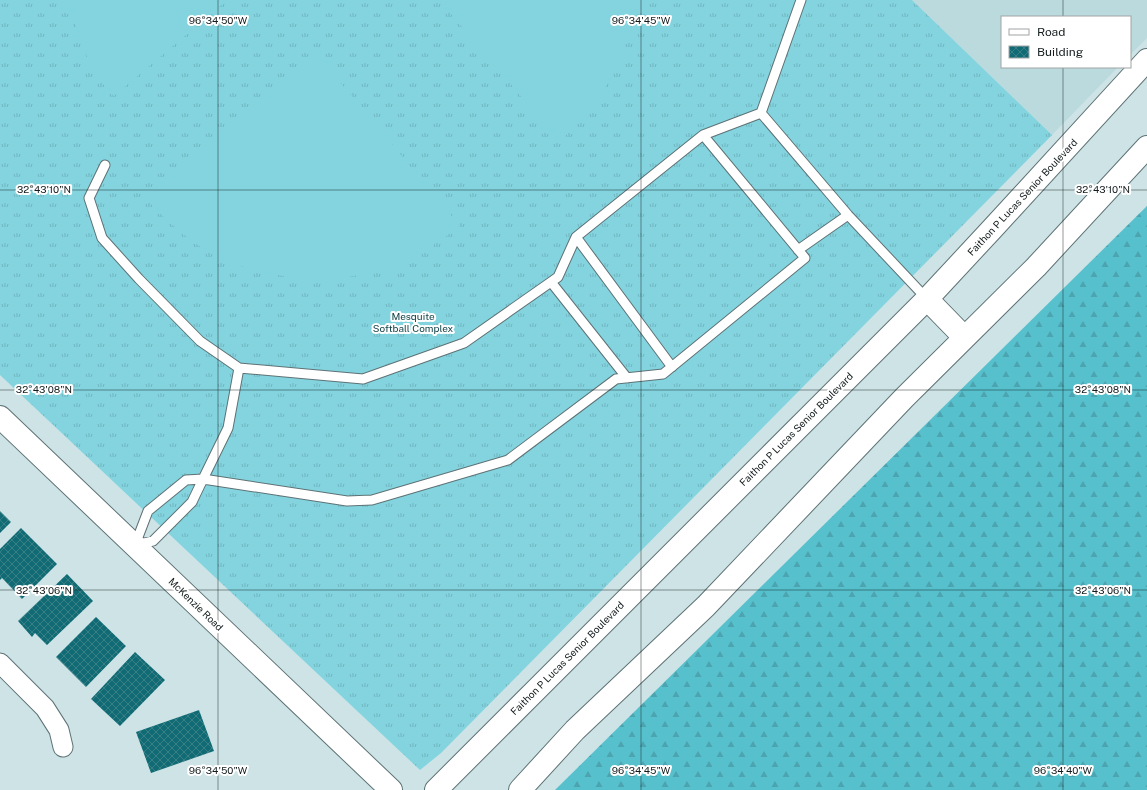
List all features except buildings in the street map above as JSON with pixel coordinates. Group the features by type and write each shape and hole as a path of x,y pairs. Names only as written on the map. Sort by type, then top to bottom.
{"main road":[{"name":"Faithon P Lucas Senior Boulevard","path":"436,790 927,299 1147,60"},
{"path":"520,790 575,730 706,606 904,398 1036,267 1147,147"},
{"path":"927,299 964,337"},
{"name":"McKenzie Road","path":"0,417 391,790"}],"street":[{"path":"0,663 45,708 59,730 63,748"}],"lane":[{"path":"105,164 89,198 102,238 139,279 200,341 239,368 363,379 464,344 558,276 576,237 703,135 760,113 801,0"},
{"path":"760,113 848,215 927,299"},
{"path":"135,546 148,511 186,480 203,478 347,501 372,500 508,460 616,379 663,374 805,258 703,135"},
{"path":"798,250 848,215"},
{"path":"576,237 672,367"},
{"path":"551,282 627,378"},
{"path":"135,546 153,541 192,502 228,428 239,368"}],"shaded area":[{"path":"912,0 1147,0 1147,38 1131,54 1131,16 1001,16 1001,68 1117,68 1052,135"}],"green space":[{"name":"Mesquite Softball Complex","path":"0,0 912,0 1052,135 441,753 420,770 0,375"},
{"path":"70,0 227,0 114,96 97,76 85,52 76,26"},
{"path":"439,0 636,0 633,20 627,39 620,59 610,78 587,113 574,128 559,141"},
{"path":"312,58 320,58 460,226 415,256 395,266 365,274 320,278 297,278 252,270 211,253 193,241 176,228 146,199"},
{"path":"1147,206 1147,790 555,790"}]}
